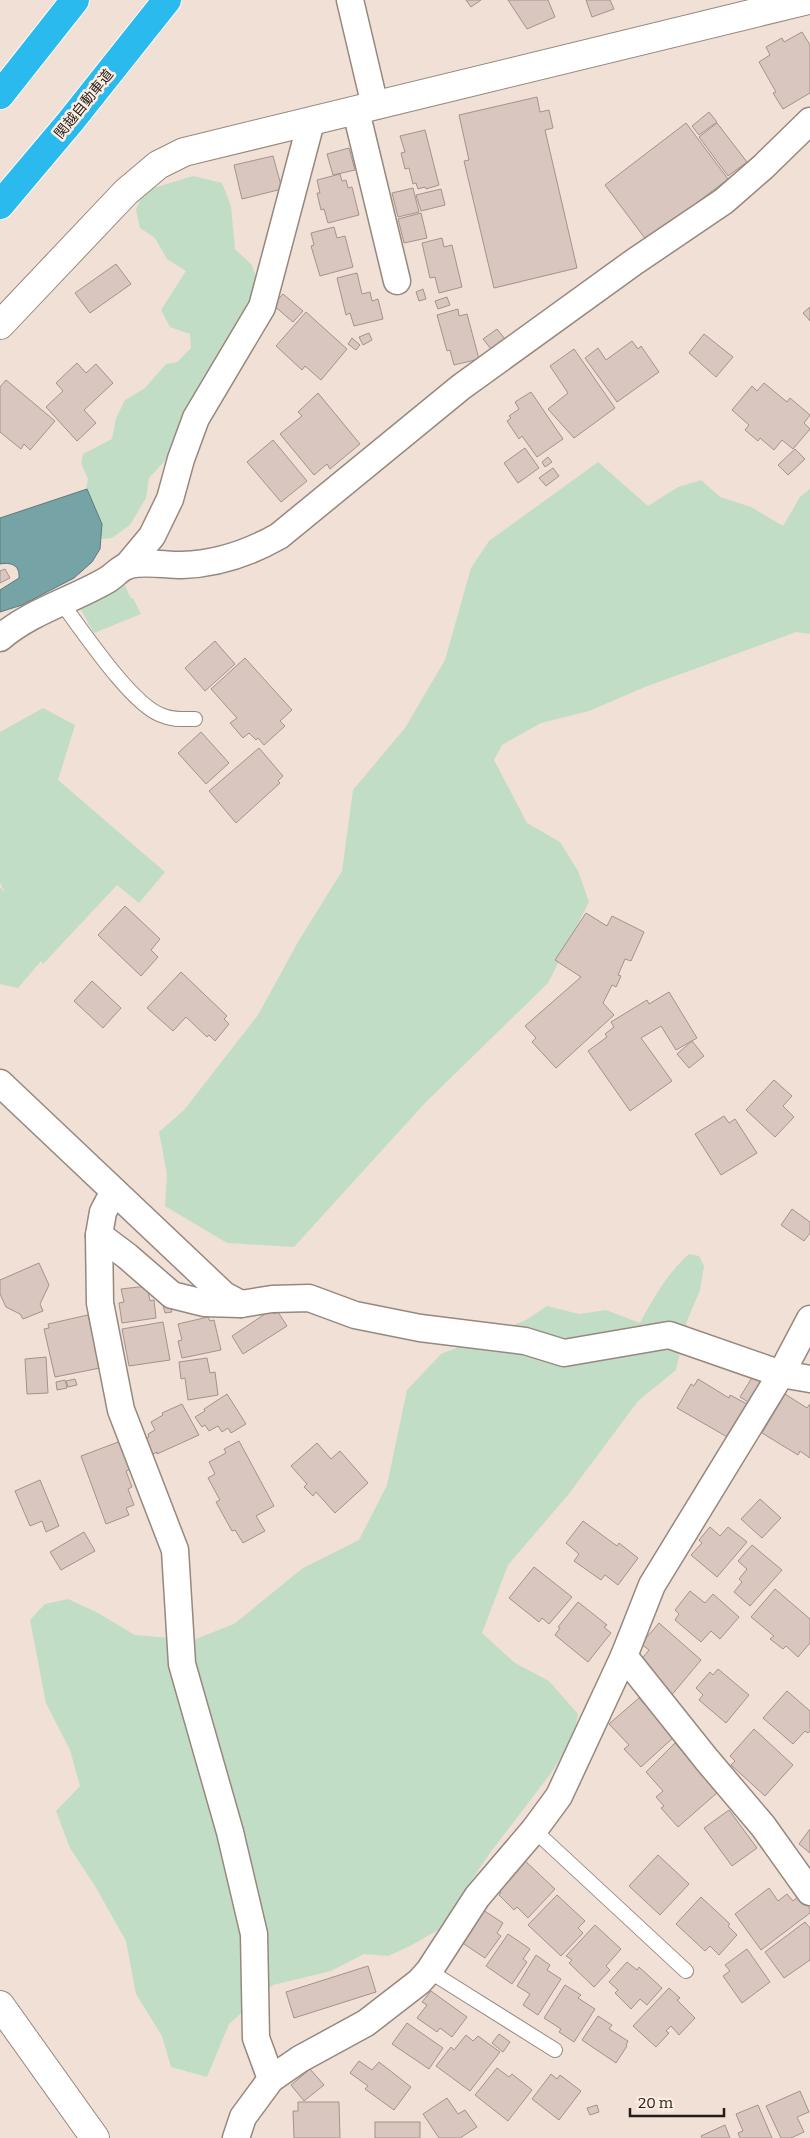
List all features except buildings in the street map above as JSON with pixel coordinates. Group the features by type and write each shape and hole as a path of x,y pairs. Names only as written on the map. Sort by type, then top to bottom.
{"highway":[{"path":"0,95 75,0"},
{"name":"関越自動車道","path":"0,205 70,122 166,0"}],"street":[{"path":"350,0 366,109 397,281"},
{"path":"0,325 126,192 158,165 184,152 808,0"},
{"path":"127,566 144,563 183,565 224,560 255,550 280,536 468,381 634,262 724,201 763,167 810,120"},
{"path":"0,638 16,624 107,580 127,566 152,536 170,499 180,459 196,418 262,307 311,122"},
{"path":"0,1083 224,1295 242,1304"},
{"path":"114,1191 103,1212 99,1235 100,1303 122,1410 175,1550 182,1664 230,1832 254,1934 256,2038 271,2079"},
{"path":"99,1235 172,1295 204,1303 242,1304 272,1299 309,1298 355,1315 420,1328 525,1341 564,1353 669,1335 781,1374 810,1380"},
{"path":"236,2138 243,2117 271,2079 300,2060 366,2023 400,1999 419,1982 429,1971 477,1897 534,1830 559,1796 624,1656 652,1585 781,1374 810,1319"},
{"path":"624,1656 707,1760 763,1826 810,1892"},
{"path":"0,2005 95,2138"}],"lane":[{"path":"61,602 124,684 149,709 176,720 195,719"},
{"path":"534,1830 686,1971"},
{"path":"429,1971 555,2050"}],"green space":[{"path":"193,176 222,183 231,206 235,249 252,265 257,281 246,312 176,434 172,453 149,478 146,498 130,525 112,538 91,540 84,498 88,479 81,463 83,454 112,439 116,418 125,400 145,388 166,364 177,362 191,348 190,334 170,327 161,310 186,271 167,259 155,238 140,228 136,210 144,191"},
{"path":"598,462 648,506 678,487 701,480 720,497 751,507 783,526 800,497 810,489 810,634 796,632 645,687 589,711 541,723 502,745 494,760 527,823 560,842 578,871 589,902 548,983 425,1103 294,1247 227,1243 165,1206 167,1174 159,1132 184,1110 258,1015 298,942 342,871 353,790 405,728 445,660 471,568 489,541"},
{"path":"122,579 131,599 133,598 141,614 94,633 79,606"},
{"path":"43,708 75,725 58,780 165,872 139,903 117,885 43,964 41,961 18,988 0,984 0,887 5,893 0,883 0,732"},
{"path":"689,1254 699,1256 704,1266 700,1290 687,1321 676,1370 638,1401 568,1495 508,1565 482,1633 515,1663 549,1681 578,1714 574,1736 551,1773 490,1853 438,1930 388,1956 364,1954 331,1971 273,1985 229,2024 207,2077 171,2067 162,2036 136,1994 126,1941 95,1886 70,1848 56,1811 80,1786 70,1750 46,1703 30,1620 45,1604 68,1599 98,1613 135,1635 193,1640 234,1624 303,1568 359,1540 387,1485 407,1390 441,1354 526,1320 547,1306 579,1314 606,1310 640,1323 668,1278"}],"water":[{"path":"87,489 102,524 100,549 92,562 74,578 22,605 0,612 0,590 19,578 19,574 14,565 0,564 0,518"}]}
